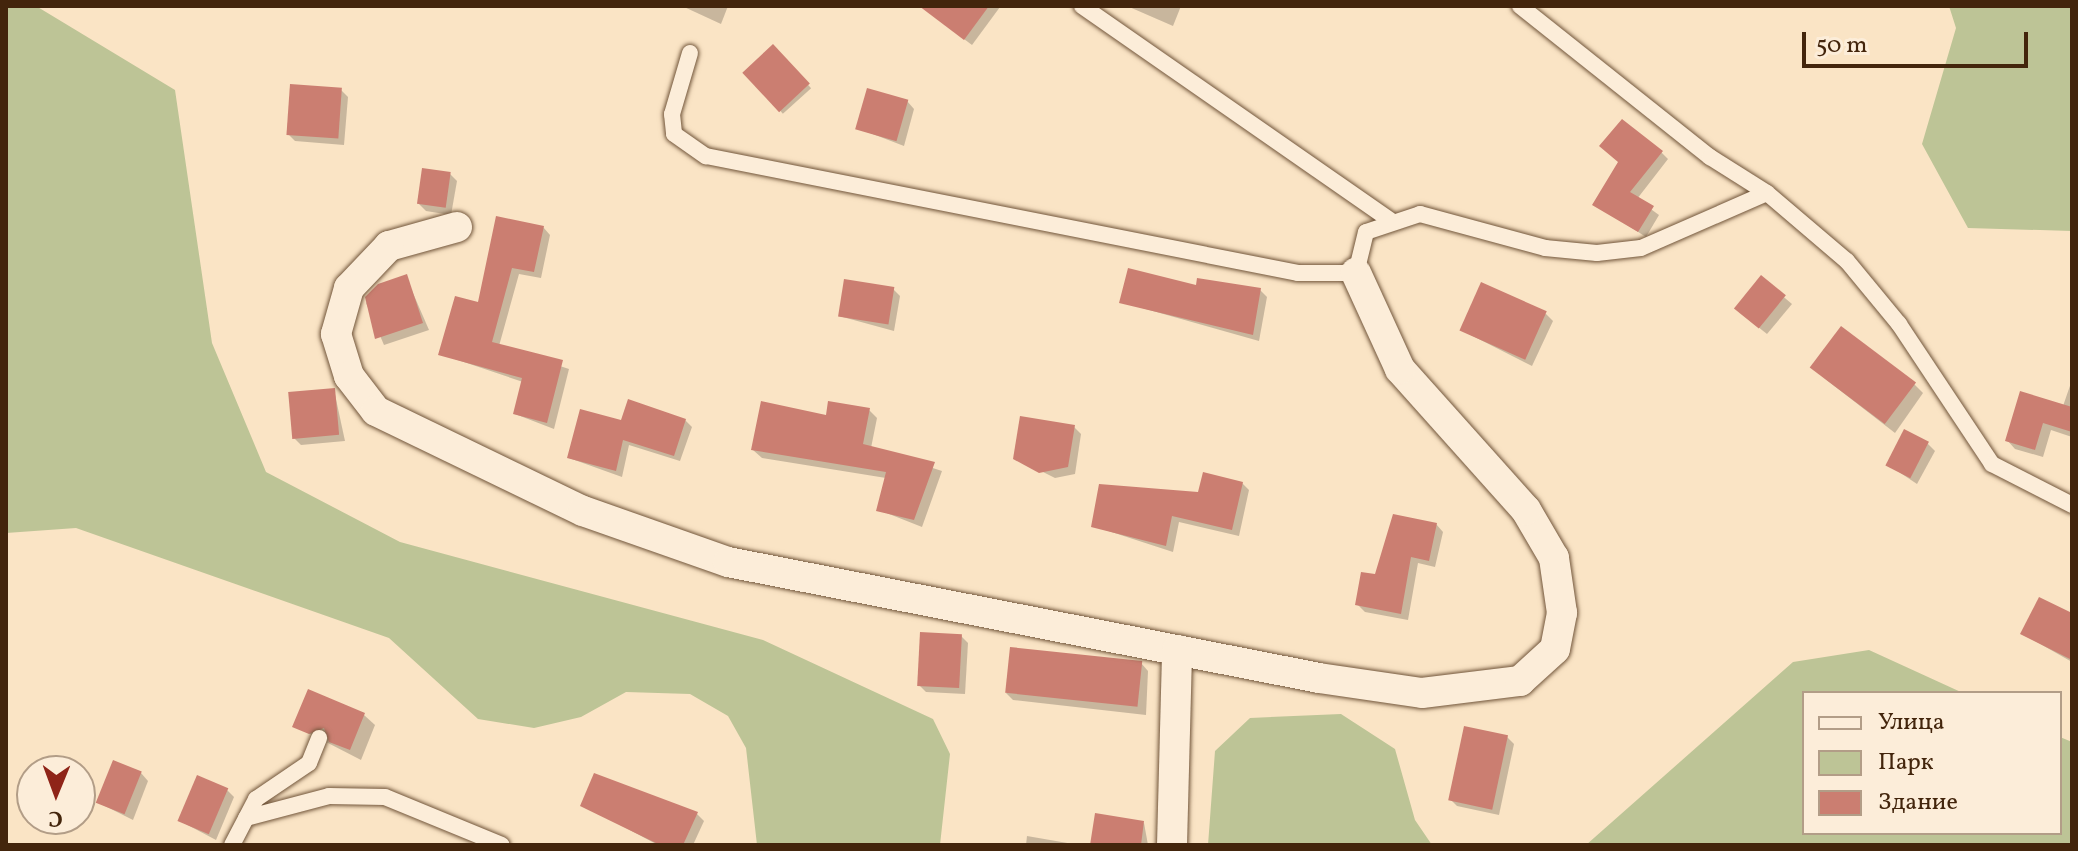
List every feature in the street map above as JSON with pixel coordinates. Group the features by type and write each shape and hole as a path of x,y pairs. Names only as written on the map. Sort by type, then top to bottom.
{"street":[{"path":"457,227 389,246 349,288 336,334 349,376 376,411 583,511 728,562 1319,678 1452,693 1520,681 1555,649 1562,613 1554,558 1526,510 1400,369 1356,273"},
{"path":"1172,845 1177,650"}],"lane":[{"path":"1082,6 1390,220"},
{"path":"1520,6 1710,157 1767,193 1847,261 1899,324 1992,464 2072,505"},
{"path":"690,53 672,114 674,134 706,156 1298,273 1356,273 1366,232 1390,220 1420,214 1545,248 1597,253 1641,248 1767,193"},
{"path":"232,845 256,799 309,763 319,738"},
{"path":"246,818 329,796 385,797 502,845"}],"green space":[{"path":"6,6 36,6 175,90 212,343 266,472 400,542 763,640 933,719 950,754 940,845 757,845 746,748 728,716 690,694 626,692 581,717 534,728 478,719 389,638 76,528 6,533"},
{"path":"1949,6 2072,6 2072,231 1968,228 1922,144 1956,28"},
{"path":"1869,650 1959,691 1802,691 1802,835 2062,835 2062,738 2072,742 2072,845 1586,845 1793,662"},
{"path":"1341,714 1395,749 1415,820 1432,845 1208,845 1215,751 1250,718"}],"building":[{"path":"919,6 989,6 964,40"},
{"path":"773,44 810,83 779,112 742,73"},
{"path":"290,84 342,88 338,139 286,135"},
{"path":"867,88 908,100 896,141 855,129"},
{"path":"1622,119 1663,151 1630,192 1654,206 1638,232 1592,205 1618,162 1599,146"},
{"path":"422,168 451,172 446,208 417,204"},
{"path":"496,216 544,226 534,272 512,268 492,342 563,360 547,423 513,414 522,378 438,355 455,296 478,302"},
{"path":"1128,268 1196,285 1197,278 1261,288 1253,335 1119,303"},
{"path":"407,274 423,323 375,339 365,297 378,284"},
{"path":"1761,275 1786,295 1759,329 1734,308"},
{"path":"844,279 894,287 888,325 838,317"},
{"path":"1481,282 1547,311 1525,360 1459,330"},
{"path":"1841,326 1916,383 1885,424 1810,368"},
{"path":"335,388 339,435 292,439 288,392"},
{"path":"2020,391 2072,407 2072,432 2043,423 2035,450 2005,441"},
{"path":"628,399 686,419 674,456 623,440 616,471 567,458 580,409 621,420"},
{"path":"761,401 826,415 828,401 870,408 863,444 935,462 914,520 876,511 886,472 751,450"},
{"path":"1020,416 1075,425 1068,467 1039,473 1013,459"},
{"path":"1904,429 1929,442 1910,478 1885,466"},
{"path":"1203,472 1243,482 1232,530 1172,516 1166,546 1091,527 1099,484 1198,492"},
{"path":"1393,514 1437,523 1429,561 1411,557 1401,614 1355,605 1361,572 1375,574"},
{"path":"2039,597 2072,613 2072,660 2020,634"},
{"path":"920,632 962,634 959,688 917,686"},
{"path":"1010,647 1142,661 1137,707 1005,693"},
{"path":"308,689 365,713 350,750 329,742 324,728 309,734 292,727"},
{"path":"1464,726 1508,735 1492,810 1448,800"},
{"path":"113,760 142,772 125,814 96,803"},
{"path":"594,773 698,812 683,845 660,845 580,806"},
{"path":"197,775 228,788 209,834 177,821"},
{"path":"1095,813 1144,821 1141,845 1090,845"}]}
